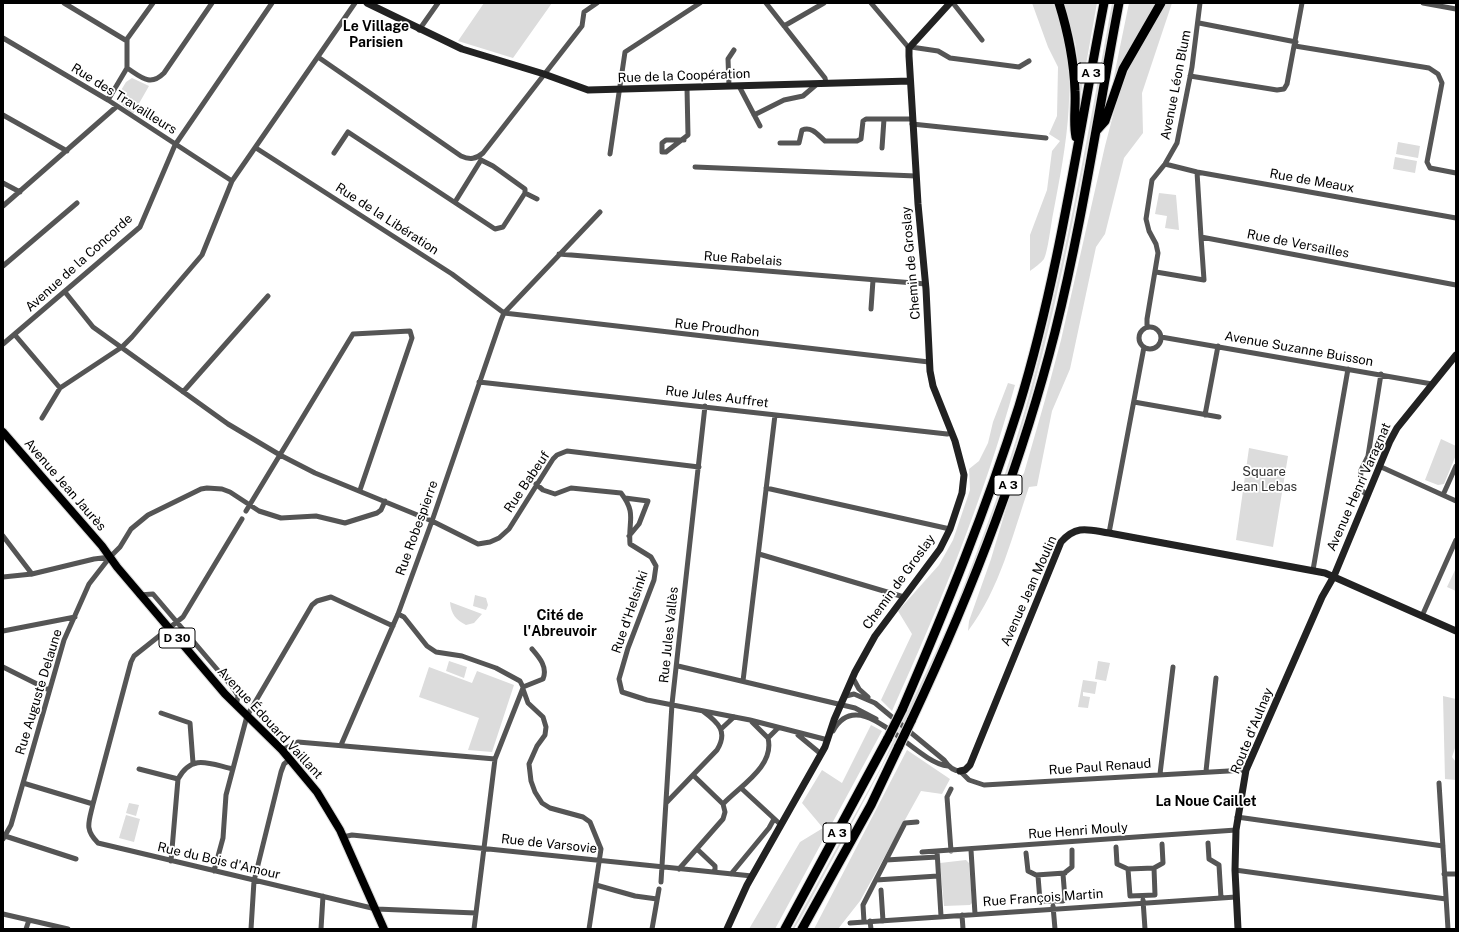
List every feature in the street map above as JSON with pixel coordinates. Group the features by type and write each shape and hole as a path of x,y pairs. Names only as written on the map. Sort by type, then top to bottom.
{"highway":[{"path":"1059,3 1073,57 1076,103 1074,123 1077,144"},
{"name":"A 3","path":"785,929 902,710 965,562 1019,405 1050,282 1104,3"},
{"name":"A 3","path":"802,929 871,805 942,656 984,550 1020,448 1055,330 1095,132 1119,3"},
{"path":"1095,132 1105,121 1123,69 1161,3"}],"main road":[{"name":"Avenue Jean Jaurès","path":"3,432 109,556"},
{"name":"Avenue Édouard Vaillant","path":"109,556 168,629 236,706 282,750 321,797 343,837 384,929"}],"street":[{"path":"64,3 127,41"},
{"path":"108,100 127,68 127,41 154,3"},
{"path":"127,68 149,81 157,80 164,73 212,3"},
{"path":"175,144 272,3"},
{"path":"42,418 60,388 122,347 202,255 232,182 354,3"},
{"name":"Rue de la Coopération","path":"367,3 462,50 544,74 588,90 910,81"},
{"path":"419,30 438,3"},
{"path":"455,202 478,158 582,26 584,12 597,3"},
{"path":"610,154 618,90 625,52 700,3"},
{"path":"766,3 825,78 826,83"},
{"path":"784,26 824,3"},
{"path":"871,3 910,50 938,51 950,58 1019,67 1029,61"},
{"path":"910,50 951,3 982,40"},
{"name":"Avenue Léon Blum","path":"1109,533 1144,347 1140,341 1140,334 1147,327 1147,319 1156,272 1158,253 1146,219 1152,180 1166,164 1178,143 1190,76 1200,3"},
{"path":"1190,76 1277,90 1284,89 1287,84 1302,3"},
{"path":"1423,3 1456,9"},
{"path":"1198,23 1295,44 1429,68 1438,74 1442,83 1427,162 1430,168 1456,173"},
{"name":"Rue des Travailleurs","path":"3,38 108,100 116,107 232,182"},
{"path":"729,86 728,59 734,50"},
{"name":"Chemin de Groslay","path":"727,929 742,894 828,741 834,720 846,696 852,678 875,636 940,549 950,529 964,485 960,458 952,433 933,386 929,362 926,284 912,122 910,50"},
{"path":"318,57 461,156 468,159 478,158 493,166 525,189 525,193 537,199"},
{"path":"754,115 784,100 803,96 817,84"},
{"path":"739,86 760,126"},
{"path":"684,140 689,132 687,88"},
{"path":"3,206 116,107"},
{"path":"3,115 67,151"},
{"path":"780,143 799,143 802,130 806,128 812,130 825,141 857,141 861,139 863,121 866,119 884,119 1046,138"},
{"path":"882,148 884,119"},
{"path":"334,152 348,132 495,229 503,227 525,193"},
{"name":"Avenue de la Concorde","path":"3,344 140,226 175,144"},
{"name":"Rue de la Libération","path":"256,148 452,274 504,314"},
{"name":"Rue de Meaux","path":"1166,164 1198,172 1456,218"},
{"path":"695,167 916,176"},
{"path":"1156,272 1204,280 1198,172"},
{"path":"3,183 20,192"},
{"path":"3,266 78,203"},
{"path":"504,314 600,212"},
{"name":"Rue de Versailles","path":"1201,237 1456,285"},
{"name":"Rue Rabelais","path":"559,254 926,284"},
{"path":"871,309 873,280"},
{"name":"Rue Babeuf","path":"65,292 93,327 244,435 315,473 360,490 432,521 478,544 490,542 499,538 509,528 553,459 557,455 567,451 699,467"},
{"path":"183,392 268,296"},
{"name":"Rue Proudhon","path":"504,314 929,362"},
{"name":"Rue Robespierre","path":"341,745 398,614 504,314"},
{"path":"1144,347 1154,348 1159,343 1161,337 1155,328 1147,327"},
{"path":"246,511 353,334 410,331 412,338 360,490"},
{"path":"14,335 60,388"},
{"name":"Avenue Suzanne Buisson","path":"1161,337 1348,368 1432,384"},
{"path":"1205,415 1218,346"},
{"name":"Avenue Henri Varagnat","path":"1334,576 1379,466 1397,428 1456,355"},
{"path":"1313,570 1348,368"},
{"path":"1367,495 1360,489 1360,476 1361,470 1368,456 1381,374"},
{"name":"Rue Jules Auffret","path":"479,382 939,433 952,433"},
{"path":"1134,402 1219,417"},
{"name":"Rue Jules Vallès","path":"661,882 672,704 678,666 705,406"},
{"path":"743,681 775,414"},
{"path":"1379,466 1456,501"},
{"path":"1443,495 1456,466"},
{"path":"536,484 543,490 555,494 571,488 621,494 630,505 631,513 629,536"},
{"path":"766,488 950,529"},
{"name":"Rue Auguste Delaune","path":"4,837 11,825 64,640 90,584 109,556 120,547 131,529 148,515 201,489 222,489 241,498 249,505 264,513 281,518 316,516 345,523 377,513 381,510 385,501"},
{"path":"625,498 648,501 639,524 629,536"},
{"name":"Rue du Bois d'Amour","path":"242,519 183,617 134,656 131,662 93,804 88,828 91,836 98,843 376,909 476,913"},
{"name":"Avenue Jean Moulin","path":"960,771 965,770 970,765 1061,542 1071,532 1076,530 1088,529 1313,570 1334,576 1456,632"},
{"path":"3,536 32,574"},
{"name":"Rue d'Helsinki","path":"629,536 630,544 650,557 656,566 654,580 628,648 619,679 622,692 647,700 672,704"},
{"path":"1422,616 1456,540"},
{"path":"759,554 904,597"},
{"path":"3,577 32,574 109,556"},
{"name":"Route d'Aulnay","path":"1238,929 1235,870 1236,830 1246,770 1322,597 1334,576"},
{"path":"139,595 153,594 176,623 233,688 238,696 236,706"},
{"path":"214,871 223,838 226,795 247,716 312,605 317,601 331,597 393,626"},
{"path":"398,614 404,617 427,646 436,652 462,656 496,668 520,682 528,703 543,718 546,727 545,735 537,746 529,764 533,787 542,802 550,808 583,817 590,822 601,849 589,929"},
{"path":"3,631 75,617"},
{"path":"474,929 495,759 523,688 543,679 544,676 544,667 532,649"},
{"path":"678,666 842,705 869,714 882,723"},
{"path":"3,667 49,690"},
{"path":"1160,774 1173,667"},
{"path":"852,678 859,688 875,703 944,760 948,766"},
{"path":"1206,771 1216,678"},
{"path":"846,696 859,695 875,703"},
{"path":"672,704 750,720 828,741 838,721 845,716 862,716 882,723"},
{"path":"667,802 717,750 720,745 722,734 719,724 700,710"},
{"path":"160,713 190,723 193,763"},
{"path":"721,729 734,717"},
{"path":"723,804 741,788 766,761 769,752 768,738 750,720"},
{"name":"Rue Paul Renaud","path":"882,723 915,750 940,765 948,766 956,771 960,771 969,780 986,786 1206,771 1246,770"},
{"path":"768,738 778,728"},
{"path":"795,733 821,754"},
{"path":"282,750 298,742 495,759"},
{"path":"251,929 254,881 281,772 284,764 289,760"},
{"path":"171,861 178,779 183,770 193,763 200,761 233,769"},
{"path":"139,769 178,779"},
{"path":"679,868 722,819 725,812 723,804 693,775"},
{"path":"23,783 93,804"},
{"path":"1439,783 1448,929"},
{"path":"741,788 766,809 780,824"},
{"path":"951,789 947,797 951,851"},
{"path":"1237,817 1442,846"},
{"path":"730,874 769,828 774,819"},
{"path":"864,922 863,905 905,823 917,822"},
{"name":"Rue Henri Mouly","path":"922,852 971,850 1236,830"},
{"name":"Rue de Varsovie","path":"343,837 352,835 752,876"},
{"path":"4,837 76,859"},
{"path":"1208,843 1209,859 1219,865 1221,898"},
{"path":"1116,847 1117,864 1128,869 1154,868 1163,863 1162,844"},
{"path":"697,848 715,866 715,872"},
{"path":"971,850 975,914"},
{"path":"1026,853 1028,871 1036,875 1064,873 1072,868 1072,850"},
{"path":"937,851 941,916"},
{"path":"886,860 937,858"},
{"path":"1128,869 1130,896 1142,896 1155,895 1154,868"},
{"path":"1235,870 1446,899"},
{"path":"1036,875 1038,876 1040,902 1053,902 1063,901 1065,899 1064,873"},
{"path":"1444,874 1456,874"},
{"path":"876,880 938,876"},
{"path":"596,885 635,896 657,899"},
{"path":"652,929 659,889"},
{"path":"881,890 883,921"},
{"path":"321,929 322,896"},
{"path":"1142,896 1145,929"},
{"name":"Rue François Martin","path":"850,923 1053,908 1236,897"},
{"path":"1053,902 1055,929"},
{"path":"3,914 68,929"},
{"path":"962,915 963,929"},
{"path":"26,929 28,920"},
{"path":"870,922 871,929"}],"green space":[{"path":"484,3 552,3 513,58 458,41"},
{"path":"1032,3 1053,3 1062,28 1067,54 1069,108 1063,162 1048,244 1044,259 1030,271 1030,235 1047,190 1052,151 1060,141 1049,134 1057,116 1058,67 1048,47"},
{"path":"1064,3 1097,3 1079,104 1078,62 1075,42"},
{"path":"1112,3 1114,3 1081,180 1063,268 1042,356 1023,424 1001,490 952,621 950,621 1002,483 1020,427 1041,350 1064,252 1094,103"},
{"path":"1129,3 1156,3 1113,81"},
{"path":"1166,3 1172,3 1142,93 1143,133 1124,158 1105,234 1096,247 1070,369 1052,411 1037,486 1029,487 997,580 989,598 968,631 969,621 991,559 1010,495 1024,473 1045,400 1061,340 1105,146 1117,100 1132,60"},
{"path":"132,78 149,86 133,114 119,102 117,97 126,82"},
{"path":"1398,142 1420,146 1418,158 1396,154"},
{"path":"1395,157 1417,161 1415,173 1393,169"},
{"path":"1159,193 1176,195 1179,230 1165,228 1167,216 1155,214"},
{"path":"1008,383 1015,385 1003,427 975,510 944,591 892,711 881,700 912,634 898,611 939,565 953,540 970,490 969,469 979,461 988,443 993,422"},
{"path":"1441,439 1456,446 1456,455 1444,484 1438,485 1425,480"},
{"name":"Square Jean Lebas","path":"1249,448 1288,456 1273,547 1236,540"},
{"path":"1456,568 1456,591 1447,587"},
{"path":"475,595 486,598 488,605 486,610 473,606"},
{"path":"450,602 482,614 474,623 466,625 459,621 455,616"},
{"path":"946,630 948,631 896,740 801,918 794,929 792,929 880,769"},
{"path":"449,661 467,667 464,678 446,671"},
{"path":"1098,661 1110,663 1106,681 1095,679"},
{"path":"429,667 472,683 477,671 514,685 492,752 468,750 479,718 419,697"},
{"path":"1083,680 1097,682 1095,694 1083,692 1083,696 1090,697 1088,708 1078,707"},
{"path":"1443,696 1456,699 1456,745 1452,757 1456,762 1456,780 1445,779"},
{"path":"871,725 882,731 775,929 749,929 800,842 823,828 802,803 822,770 842,783"},
{"path":"907,750 950,779 942,794 921,791 860,901 838,929 814,929"},
{"path":"129,803 139,805 136,816 126,813"},
{"path":"126,815 140,819 134,842 119,838"},
{"path":"966,860 969,863 972,903 970,905 944,906 940,863"}],"district":[{"name":"Le Village Parisien","path":"376,36"},
{"name":"Cité de l'Abreuvoir","path":"560,624"},
{"name":"La Noue Caillet","path":"1206,802"}]}
